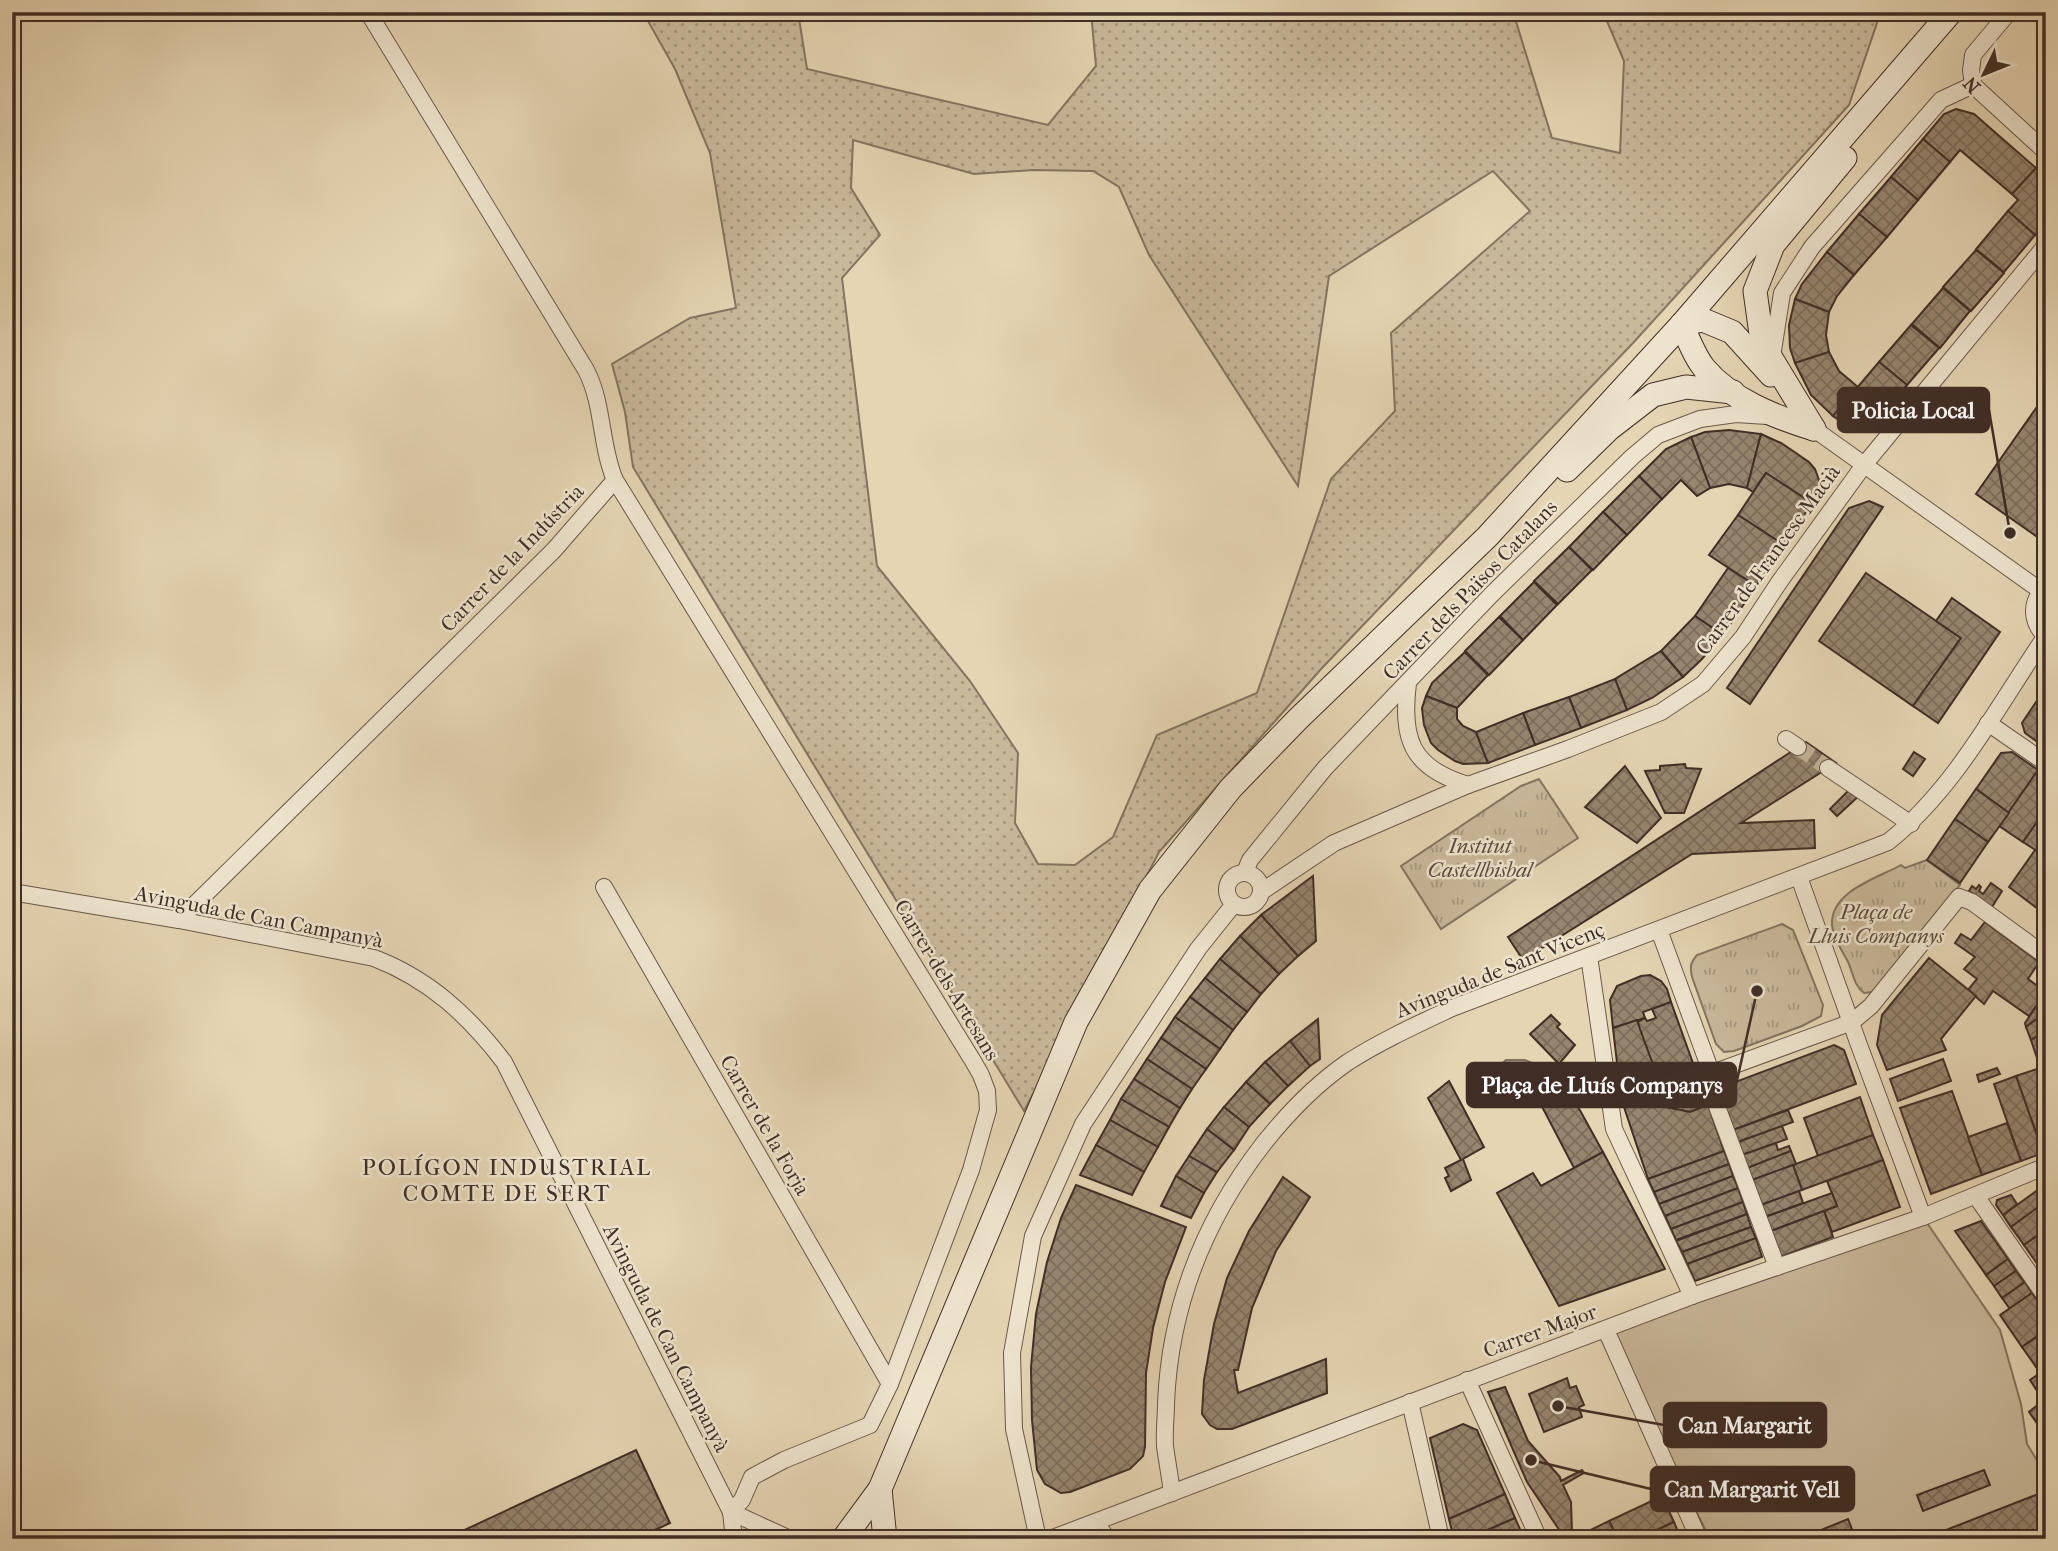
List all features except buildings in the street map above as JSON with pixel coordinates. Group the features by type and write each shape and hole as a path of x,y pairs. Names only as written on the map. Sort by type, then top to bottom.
{"street":[{"name":"Carrer de la Indústria","path":"180,920 554,550 614,480 608,464 604,432 593,387 586,370 368,12"},
{"path":"842,1538 880,1489 1076,1022 1150,890 1231,788 1298,719 1487,537 1682,324 1951,12"},
{"path":"2009,12 1973,55 1973,85 2046,152"},
{"path":"1772,358 1782,293 1804,258 1941,100 1973,85"},
{"path":"1814,429 1761,334 1755,291 1773,245 1852,150 1863,114"},
{"name":"Carrer de Francesc Macià","path":"1234,904 1248,907 1257,901 1261,892 1334,844 1468,785 1661,712 1703,684 1743,637 1864,465 2046,245"},
{"path":"1682,324 1703,320 1732,332 1757,358 1814,429 2043,589 2034,610 2034,620 2045,637"},
{"path":"1682,324 1705,369 1733,392 1773,416 1814,429"},
{"path":"1487,537 1548,488 1609,429 1653,395 1686,387 1733,392"},
{"name":"Carrer dels Països Catalans","path":"1245,872 1251,860 1325,768 1492,594 1632,457 1658,435 1700,419 1736,414 1773,416"},
{"name":"Carrer dels Artesans","path":"614,480 973,1061 987,1091 988,1110 971,1170 890,1384 870,1425 783,1460 752,1477 742,1500 731,1512"},
{"name":"Avinguda de Sant Vicenç","path":"1172,1493 1165,1444 1167,1381 1176,1321 1194,1264 1211,1223 1240,1174 1307,1094 1346,1063 1391,1037 1452,1008 1888,842 1925,810 1988,723 2045,637"},
{"path":"1408,683 1405,725 1415,750 1432,770 1447,779 1468,785"},
{"path":"1988,723 2046,762"},
{"path":"1828,768 1911,824"},
{"path":"1038,1539 1014,1429 1012,1353 1033,1236 1083,1124 1198,949 1234,904 1227,895 1227,884 1234,875 1245,872 1259,881 1261,892"},
{"path":"1799,877 1923,1217"},
{"name":"Carrer de la Forja","path":"604,887 890,1384"},
{"name":"Avinguda de Can Campanyà","path":"12,892 180,920 374,958 397,967 456,1008 481,1032 504,1062 731,1512 734,1539"},
{"path":"1659,930 1710,1069 1718,1071 1852,1022 1871,1006 1959,897 1972,902 2046,956"},
{"path":"1589,956 1614,1129 1692,1296"},
{"path":"1718,1071 1712,1086 1715,1101 1777,1267"},
{"name":"Carrer Major","path":"1050,1539 1692,1296 1923,1217 2046,1166"},
{"path":"1976,1196 2046,1297"},
{"path":"1606,1330 1699,1539"},
{"path":"1467,1380 1539,1539"},
{"path":"1410,1402 1441,1539"},
{"path":"880,1489 885,1539"},
{"path":"726,1539 731,1512 790,1539"}],"lane":[{"path":"1099,1521 1113,1539"}],"green space":[{"path":"640,12 798,12 807,69 1048,125 1096,66 1091,12 1513,12 1552,138 1620,153 1624,61 1603,12 1877,12 1877,23 1849,105 1633,343 1322,668 1159,852 1024,1111 633,467 625,412 612,364 690,318 736,308 710,153 675,69 648,21","holes":["853,140 974,174 1033,170 1093,171 1119,187 1149,255 1298,486 1329,276 1493,171 1530,211 1391,333 1395,411 1331,479 1257,693 1157,735 1113,837 1075,865 1038,864 1015,823 1018,753 970,681 877,566 842,278 880,235 851,188"]},
{"name":"Institut Castellbisbal","path":"1539,779 1578,838 1441,929 1401,866 1521,786"},
{"name":"Plaça de Lluis Companys","path":"1927,860 1960,885 1872,992 1864,993 1855,982 1836,938 1832,925 1833,913 1839,903 1857,887 1901,865 1905,868"},
{"path":"1782,924 1793,930 1823,1005 1821,1016 1802,1026 1734,1051 1724,1052 1716,1044 1692,977 1692,963 1697,955"},
{"path":"1923,1217 2000,1330 2021,1404 2027,1444 2046,1475 2046,1539 1710,1539 1606,1330"}],"shaded area":[{"path":"1506,1060 1525,1060 1541,1067 1542,1071 1514,1082 1503,1082 1499,1066"}],"tunnel":[{"path":"1798,747 1828,768"}],"place":[{"name":"Policia Local","path":"2010,533"},
{"name":"Plaça de Lluís Companys","path":"1757,991"},
{"name":"Can Margarit","path":"1558,1406"},
{"name":"Can Margarit Vell","path":"1531,1460"}],"district":[{"name":"POLÍGON INDUSTRIAL COMTE DE SERT","path":"507,1180"}]}
